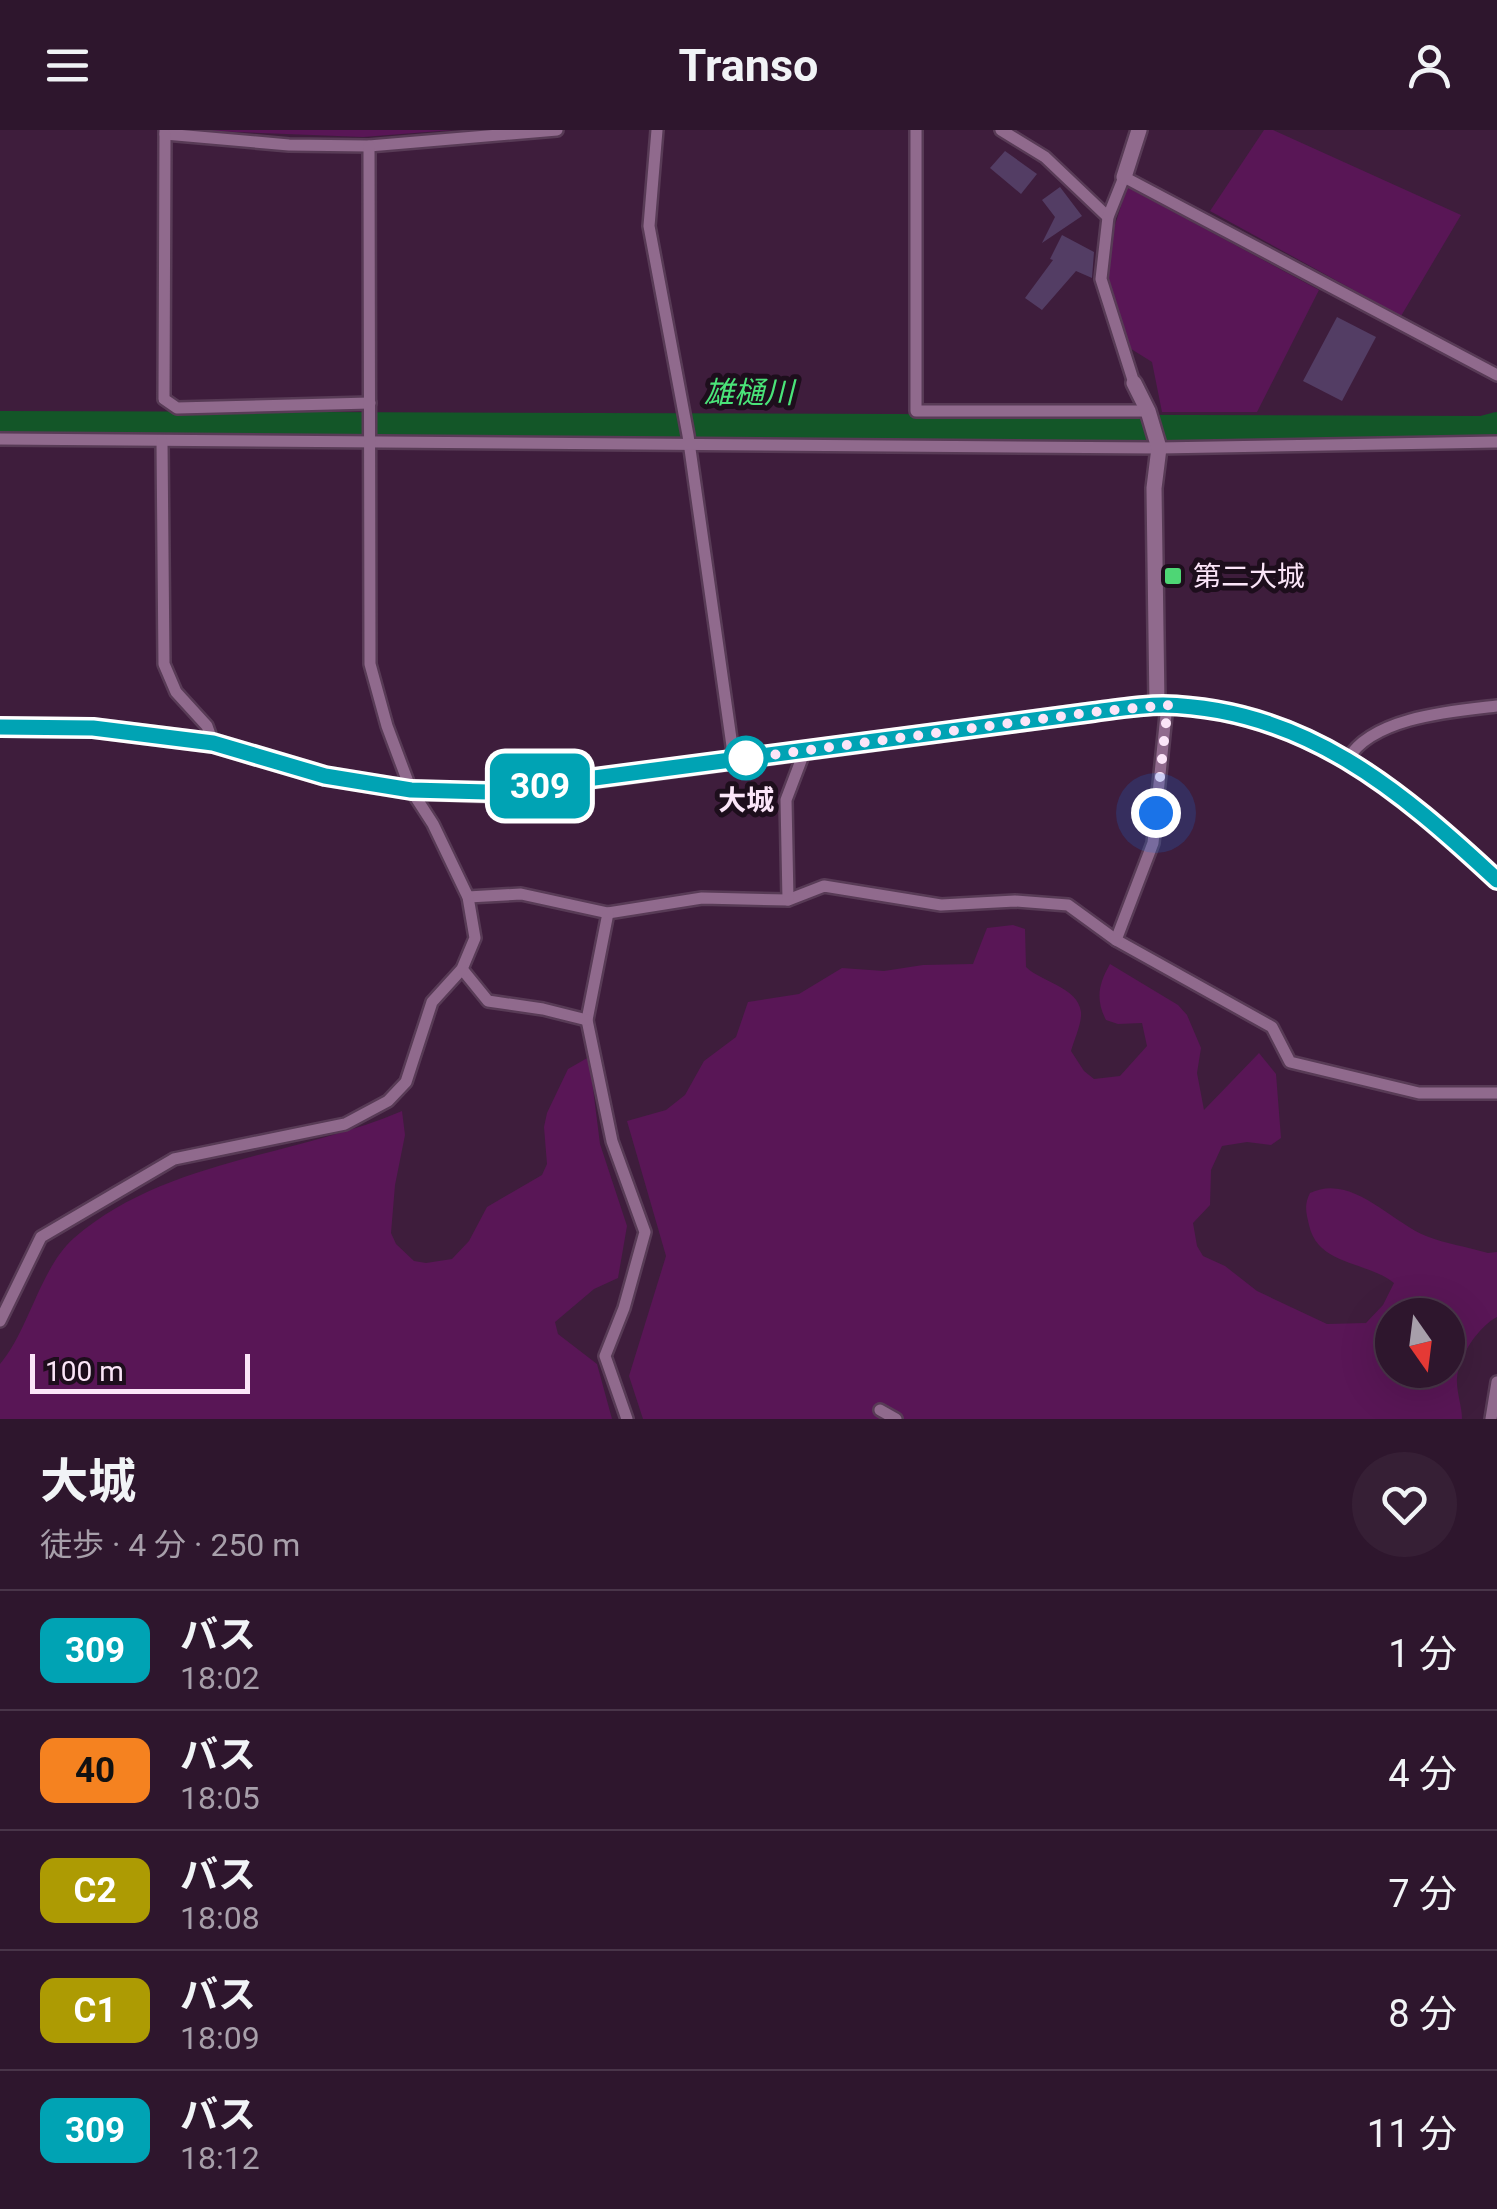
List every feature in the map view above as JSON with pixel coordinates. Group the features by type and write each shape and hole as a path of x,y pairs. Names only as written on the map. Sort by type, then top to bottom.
{"main road":[{"path":"0,727 93,728 213,743 325,776 411,790 488,792 1162,705 1260,721 1348,759 1405,798 1497,880"}],"street":[{"path":"370,403 177,408 164,399 165,132 289,145 369,146 558,130"},
{"path":"658,130 649,226 689,439 734,760"},
{"path":"916,130 916,411 1149,414"},
{"path":"1002,130 1045,157 1108,218"},
{"path":"1116,940 1153,843 1162,705 1154,488 1158,444 1101,279 1108,218 1139,130"},
{"path":"0,1322 41,1237 174,1159 345,1124 388,1100 406,1082 432,1002 462,970 475,938 468,897 433,824 411,790 387,726 370,664 369,146"},
{"path":"1124,177 1497,376"},
{"path":"0,438 371,442 1497,442"},
{"path":"162,441 164,664 176,692 207,726 213,743"},
{"path":"1348,759 1358,742 1396,726 1436,713 1497,706"},
{"path":"788,900 786,800 805,750"},
{"path":"468,897 520,894 608,913 702,898 788,900 824,886 940,905 1014,901 1068,906 1116,940 1272,1027 1290,1062 1419,1093 1497,1093"},
{"path":"608,913 587,1020 612,1141 645,1232 606,1356 627,1419"},
{"path":"462,970 488,1001 587,1020"},
{"path":"1491,1419 1497,1382"},
{"path":"880,1410 896,1419"}],"shaded area":[{"path":"182,130 453,130 363,137"},
{"path":"1264,130 1273,130 1461,215 1401,316 1210,211"},
{"path":"1127,187 1319,290 1257,412 1162,412 1152,362 1128,347 1107,278 1109,244"},
{"path":"1013,925 1025,929 1026,967 1066,991 1078,1004 1080,1021 1071,1051 1094,1079 1120,1076 1147,1046 1142,1023 1106,1020 1100,991 1110,964 1178,1005 1187,1015 1201,1048 1197,1073 1204,1110 1259,1053 1276,1074 1281,1138 1271,1145 1247,1142 1222,1146 1211,1170 1210,1205 1193,1223 1197,1246 1203,1256 1225,1266 1257,1291 1327,1324 1366,1323 1375,1313 1375,1388 1458,1388 1462,1419 643,1419 629,1376 666,1256 627,1121 666,1110 685,1095 704,1061 736,1037 748,1002 799,994 842,968 884,971 973,964 987,928"},
{"path":"589,1057 600,1144 627,1226 618,1278 594,1289 555,1322 558,1334 597,1364 612,1419 0,1419 0,1364 43,1282 74,1238 110,1212 190,1175 402,1111 405,1135 391,1233 396,1244 414,1261 452,1259 469,1241 487,1207 542,1175 547,1164 547,1113 568,1069"},
{"path":"1340,1189 1370,1201 1426,1236 1497,1252 1497,1317 1477,1335 1466,1352 1465,1298 1386,1298 1394,1283 1333,1256 1314,1238 1306,1209 1310,1193"}],"building":[{"path":"1005,151 1037,174 1021,194 990,168"},
{"path":"1060,187 1082,216 1042,243 1055,217 1042,200"},
{"path":"1062,235 1094,252 1092,278 1076,271 1042,310 1025,298 1053,260 1050,259"},
{"path":"1337,317 1376,337 1342,401 1303,381"}],"waterway":[{"name":"雄樋川","path":"0,425 1482,430 1497,426"}],"bus line":[{"name":"309","path":"0,727 93,728 213,743 325,776 411,790 488,792 1168,705 1260,721 1348,759 1405,798 1497,880"}],"place":[{"name":"第二大城","path":"1173,576"},
{"name":"大城","path":"746,758"}],"route":[{"path":"746,758 734,760 1168,705 1156,813"}]}
